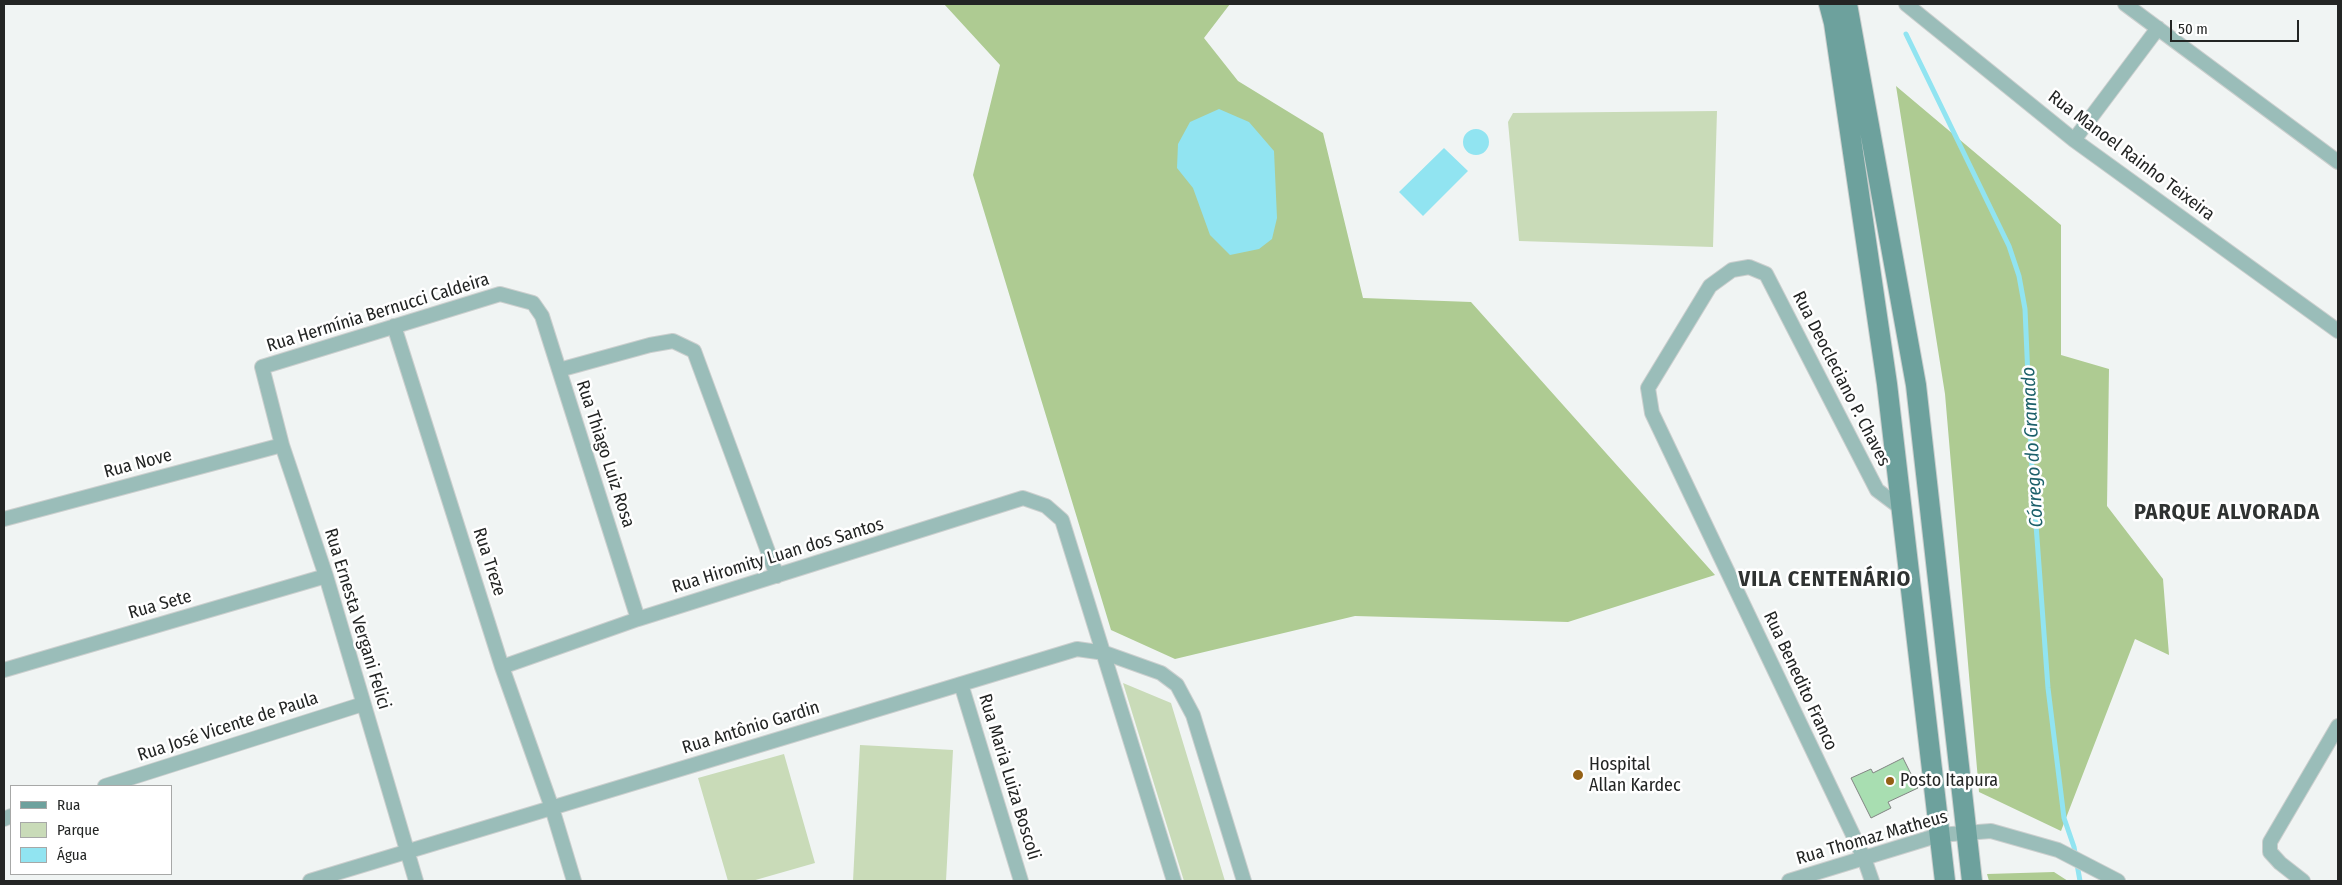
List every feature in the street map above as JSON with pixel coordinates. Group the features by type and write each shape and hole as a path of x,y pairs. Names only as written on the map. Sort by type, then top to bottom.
{"main road":[{"path":"1829,4 1834,23 1887,384 1945,881"},
{"path":"1847,4 1916,385 1972,881"}],"street":[{"name":"Rua Manoel Rainho Teixeira","path":"1906,4 2074,140 2338,331"},
{"path":"2125,4 2338,162"},
{"path":"2074,140 2158,28"},
{"name":"Rua Deocleciano P. Chaves","path":"1648,388 1710,286 1732,270 1749,267 1766,274 1877,490 1902,508"},
{"name":"Rua Hermínia Bernucci Caldeira","path":"262,368 500,294 533,303"},
{"name":"Rua Thiago Luiz Rosa","path":"533,303 542,316 638,619"},
{"name":"Rua Treze","path":"394,326 502,667 552,808 574,881"},
{"path":"559,370 650,345 673,341 694,351 778,576"},
{"name":"Rua Ernesta Vergani Felici","path":"262,368 282,445 326,576 362,704 416,881"},
{"name":"Rua Benedito Franco","path":"1648,388 1652,413 1864,858 1872,881"},
{"name":"Rua Nove","path":"4,519 282,445"},
{"name":"Rua Hiromity Luan dos Santos","path":"502,667 638,619 1023,498 1046,506 1062,520 1105,653"},
{"name":"Rua Sete","path":"4,670 326,576"},
{"name":"Rua Antônio Gardin","path":"310,881 1077,649 1105,653 1160,673 1177,685 1194,715 1244,881"},
{"path":"1105,653 1174,881"},
{"name":"Rua Maria Luiza Boscoli","path":"961,684 1021,881"},
{"name":"Rua José Vicente de Paula","path":"108,785 362,704"},
{"path":"2300,881 2270,852 2270,842 2338,726"},
{"name":"Rua Thomaz Matheus","path":"1789,881 1939,835 1966,831 1991,831 2058,850 2118,881"}],"green space":[{"path":"944,4 1230,4 1204,38 1238,81 1323,133 1363,298 1471,302 1715,575 1568,622 1355,616 1175,659 1111,630 973,175 1000,65"},
{"path":"1896,86 2061,225 2061,355 2109,369 2107,506 2163,579 2169,655 2135,639 2061,831 1979,792 1945,394"},
{"path":"1717,111 1713,247 1519,241 1508,122 1513,113"},
{"path":"1123,683 1171,703 1225,881 1184,881"},
{"path":"860,745 953,750 946,881 853,881"},
{"path":"784,754 815,863 752,881 728,881 698,778"},
{"path":"2054,872 2068,881 1989,881 1987,874"}],"water":[{"path":"1219,109 1249,122 1274,151 1277,218 1272,239 1259,249 1230,255 1210,235 1193,188 1177,168 1178,144 1190,122"},
{"path":"1476,129 1485,133 1489,142 1485,151 1476,155 1467,151 1463,142 1467,133"},
{"path":"1444,148 1468,171 1423,216 1399,192"}],"building":[{"path":"1903,758 1918,788 1888,802 1891,808 1871,818 1851,778 1871,769 1873,773"}],"waterway":[{"name":"Córrego do Gramado","path":"1906,34 2009,246 2019,276 2025,309 2032,470 2048,688 2064,818 2074,847 2080,881"}],"place":[{"name":"Hospital Allan Kardec","path":"1578,775"},
{"name":"Posto Itapura","path":"1890,781"}],"district":[{"name":"PARQUE ALVORADA","path":"2227,513"},
{"name":"VILA CENTENÁRIO","path":"1825,580"}]}
